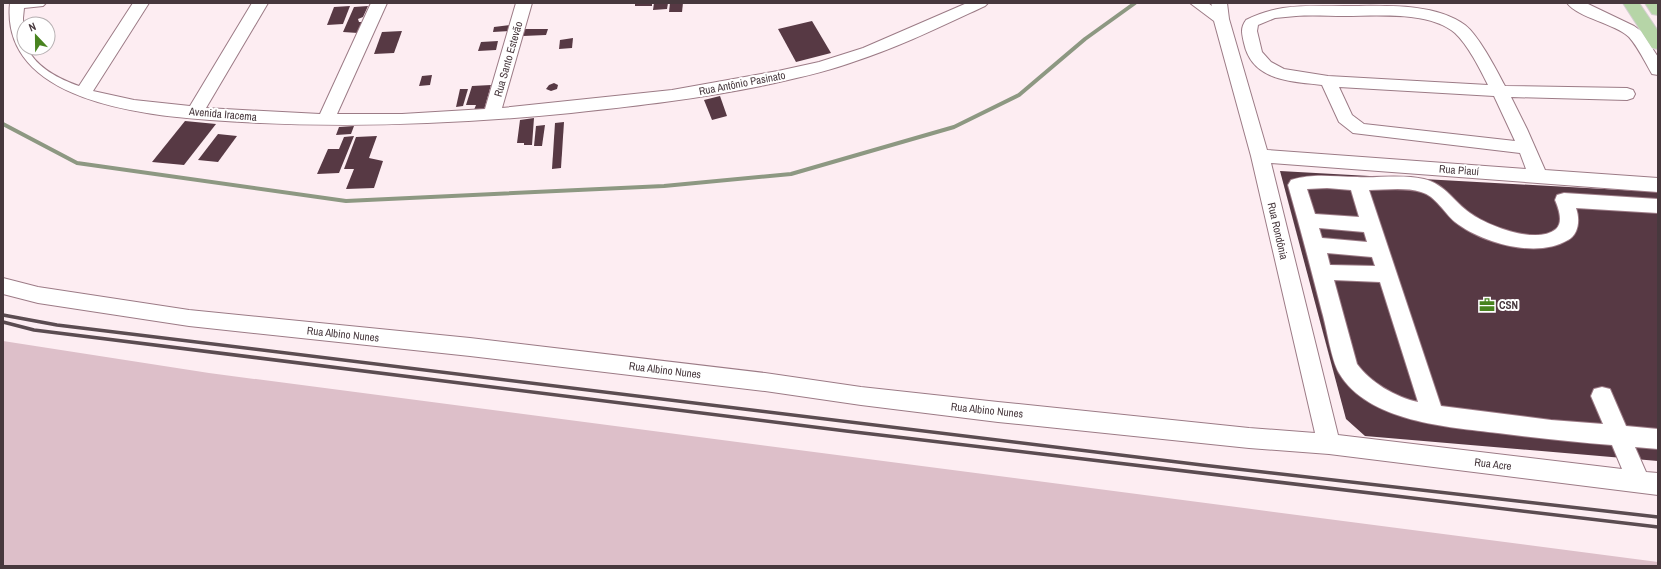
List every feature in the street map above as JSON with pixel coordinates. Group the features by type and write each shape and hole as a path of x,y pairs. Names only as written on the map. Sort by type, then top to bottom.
{"main road":[{"path":"1631,3 1653,30 1658,44"},
{"path":"1653,3 1658,10"}],"street":[{"path":"18,3 38,3"},
{"name":"Avenida Iracema","path":"18,3 14,15 16,41 22,56 33,68 49,79 83,93 149,107 195,112 326,120 492,114"},
{"path":"83,93 141,3"},
{"path":"195,112 260,3"},
{"path":"326,120 380,3"},
{"name":"Rua Santo Estevão","path":"492,114 524,3"},
{"name":"Rua Antônio Pasinato","path":"492,114 685,94 802,72 866,52 980,3"},
{"name":"Rua Rondônia","path":"1198,3 1220,11 1260,156 1329,444"},
{"path":"1577,3 1594,6 1622,22 1653,30"},
{"path":"1577,3 1595,14 1628,29 1635,34 1658,70"},
{"path":"1538,176 1528,148 1500,90 1484,62 1462,31 1456,26 1421,14 1392,12 1321,11 1272,15 1257,19 1251,23 1249,31 1254,53 1264,66 1280,74 1328,81 1500,90 1627,94"},
{"path":"1328,81 1345,118 1359,129 1528,148"},
{"name":"Rua Piauí","path":"1260,156 1658,185"},
{"path":"1658,221 1654,205 1564,200 1570,213 1566,231 1554,239 1533,242 1501,236 1475,225 1464,218 1443,199 1425,186 1397,183 1358,184 1311,182 1297,185 1347,367 1357,381 1382,398 1410,410 1433,415 1551,430 1658,439"},
{"path":"1358,184 1433,415"},
{"path":"1306,220 1371,225"},
{"path":"1314,245 1379,250"},
{"path":"1322,272 1387,274"},
{"name":"Rua Albino Nunes","path":"3,286 38,295 189,318 493,350 765,382 861,396 998,412 1250,438 1329,444"},
{"path":"1602,396 1618,435 1649,483"},
{"name":"Rua Acre","path":"1329,444 1649,483"}],"shaded area":[{"path":"3,341 209,373 1658,562 1658,566 3,566"}],"building":[{"path":"635,3 652,3 652,6 635,6"},
{"path":"654,3 668,3 667,9 653,10"},
{"path":"670,3 683,3 682,12 669,12"},
{"path":"350,6 343,24 327,25 334,7"},
{"path":"368,6 363,17 358,19 359,22 364,22 358,33 343,32 354,7"},
{"path":"812,21 831,53 796,62 778,29"},
{"path":"511,25 510,31 493,32 494,27"},
{"path":"525,29 548,29 546,35 523,36"},
{"path":"402,31 394,53 374,54 382,32"},
{"path":"573,38 572,48 559,49 560,40"},
{"path":"498,41 496,50 478,51 481,42"},
{"path":"432,75 430,85 419,86 422,76"},
{"path":"554,83 558,85 557,89 551,91 546,89 549,85"},
{"path":"491,85 484,110 474,110 476,105 466,105 472,86"},
{"path":"460,89 468,89 463,106 456,107"},
{"path":"720,96 727,116 712,120 704,100"},
{"path":"534,118 532,145 517,143 520,120"},
{"path":"185,121 216,124 184,165 152,162"},
{"path":"564,122 561,168 552,169 555,123"},
{"path":"545,125 542,146 534,146 536,126"},
{"path":"354,126 351,134 336,135 339,127"},
{"path":"218,134 237,136 218,162 198,160"},
{"path":"354,136 339,173 317,174 328,149 339,149 344,137"},
{"path":"377,136 369,158 383,161 374,188 346,189 354,169 344,169 356,137"},
{"name":"CSN","path":"1280,171 1658,192 1658,461 1365,436 1346,419"}],"waterway":[{"path":"3,124 77,163 346,201 664,186 791,174 954,127 1019,95 1085,39 1135,3"}],"railway":[{"path":"3,315 57,325 1202,465 1658,517"},
{"path":"3,322 34,330 846,431 1658,527"}],"place":[{"name":"CSN","path":"1487,305"}]}
